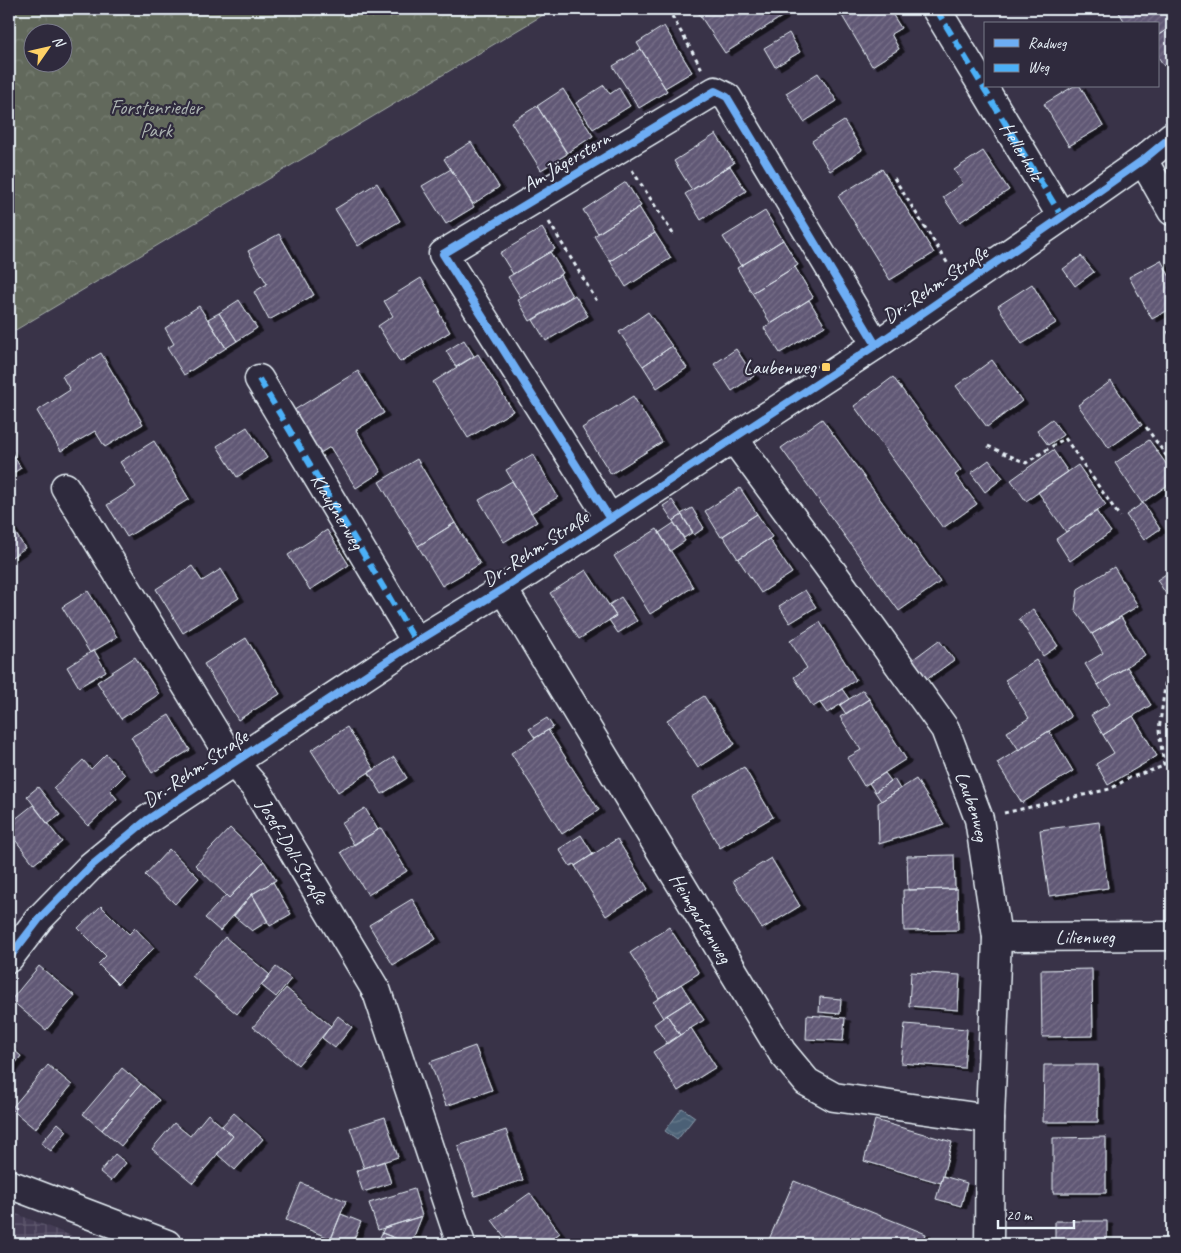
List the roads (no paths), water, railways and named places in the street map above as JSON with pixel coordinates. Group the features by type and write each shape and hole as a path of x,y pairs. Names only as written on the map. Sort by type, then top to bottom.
{"street":[{"name":"Hellerholz","path":"936,9 1062,217"},
{"name":"Am Jägerstern","path":"610,519 443,254 715,91 727,97 876,345"},
{"name":"Dr.-Rehm-Straße","path":"9,958 39,919 91,866 147,820 416,642 503,589 876,345 1143,160 1172,136"},
{"path":"1143,160 1172,212"},
{"name":"Klaußnerweg","path":"259,379 416,642"},
{"name":"Laubenweg","path":"734,438 828,565 944,730 979,819 997,937 990,1119 989,1244"},
{"name":"Josef-Doll-Straße","path":"65,487 233,762 255,787 377,992 461,1244"},
{"name":"Heimgartenweg","path":"503,589 782,1052 807,1082 834,1097 990,1119"},
{"name":"Lilienweg","path":"997,937 1172,936"},
{"path":"9,1184 167,1244"}],"water":[{"path":"682,1108 695,1117 677,1140 665,1131"}],"place":[{"name":"Laubenweg","path":"826,367"}],"park label":[{"name":"Forstenrieder Park","path":"156,118"}]}
